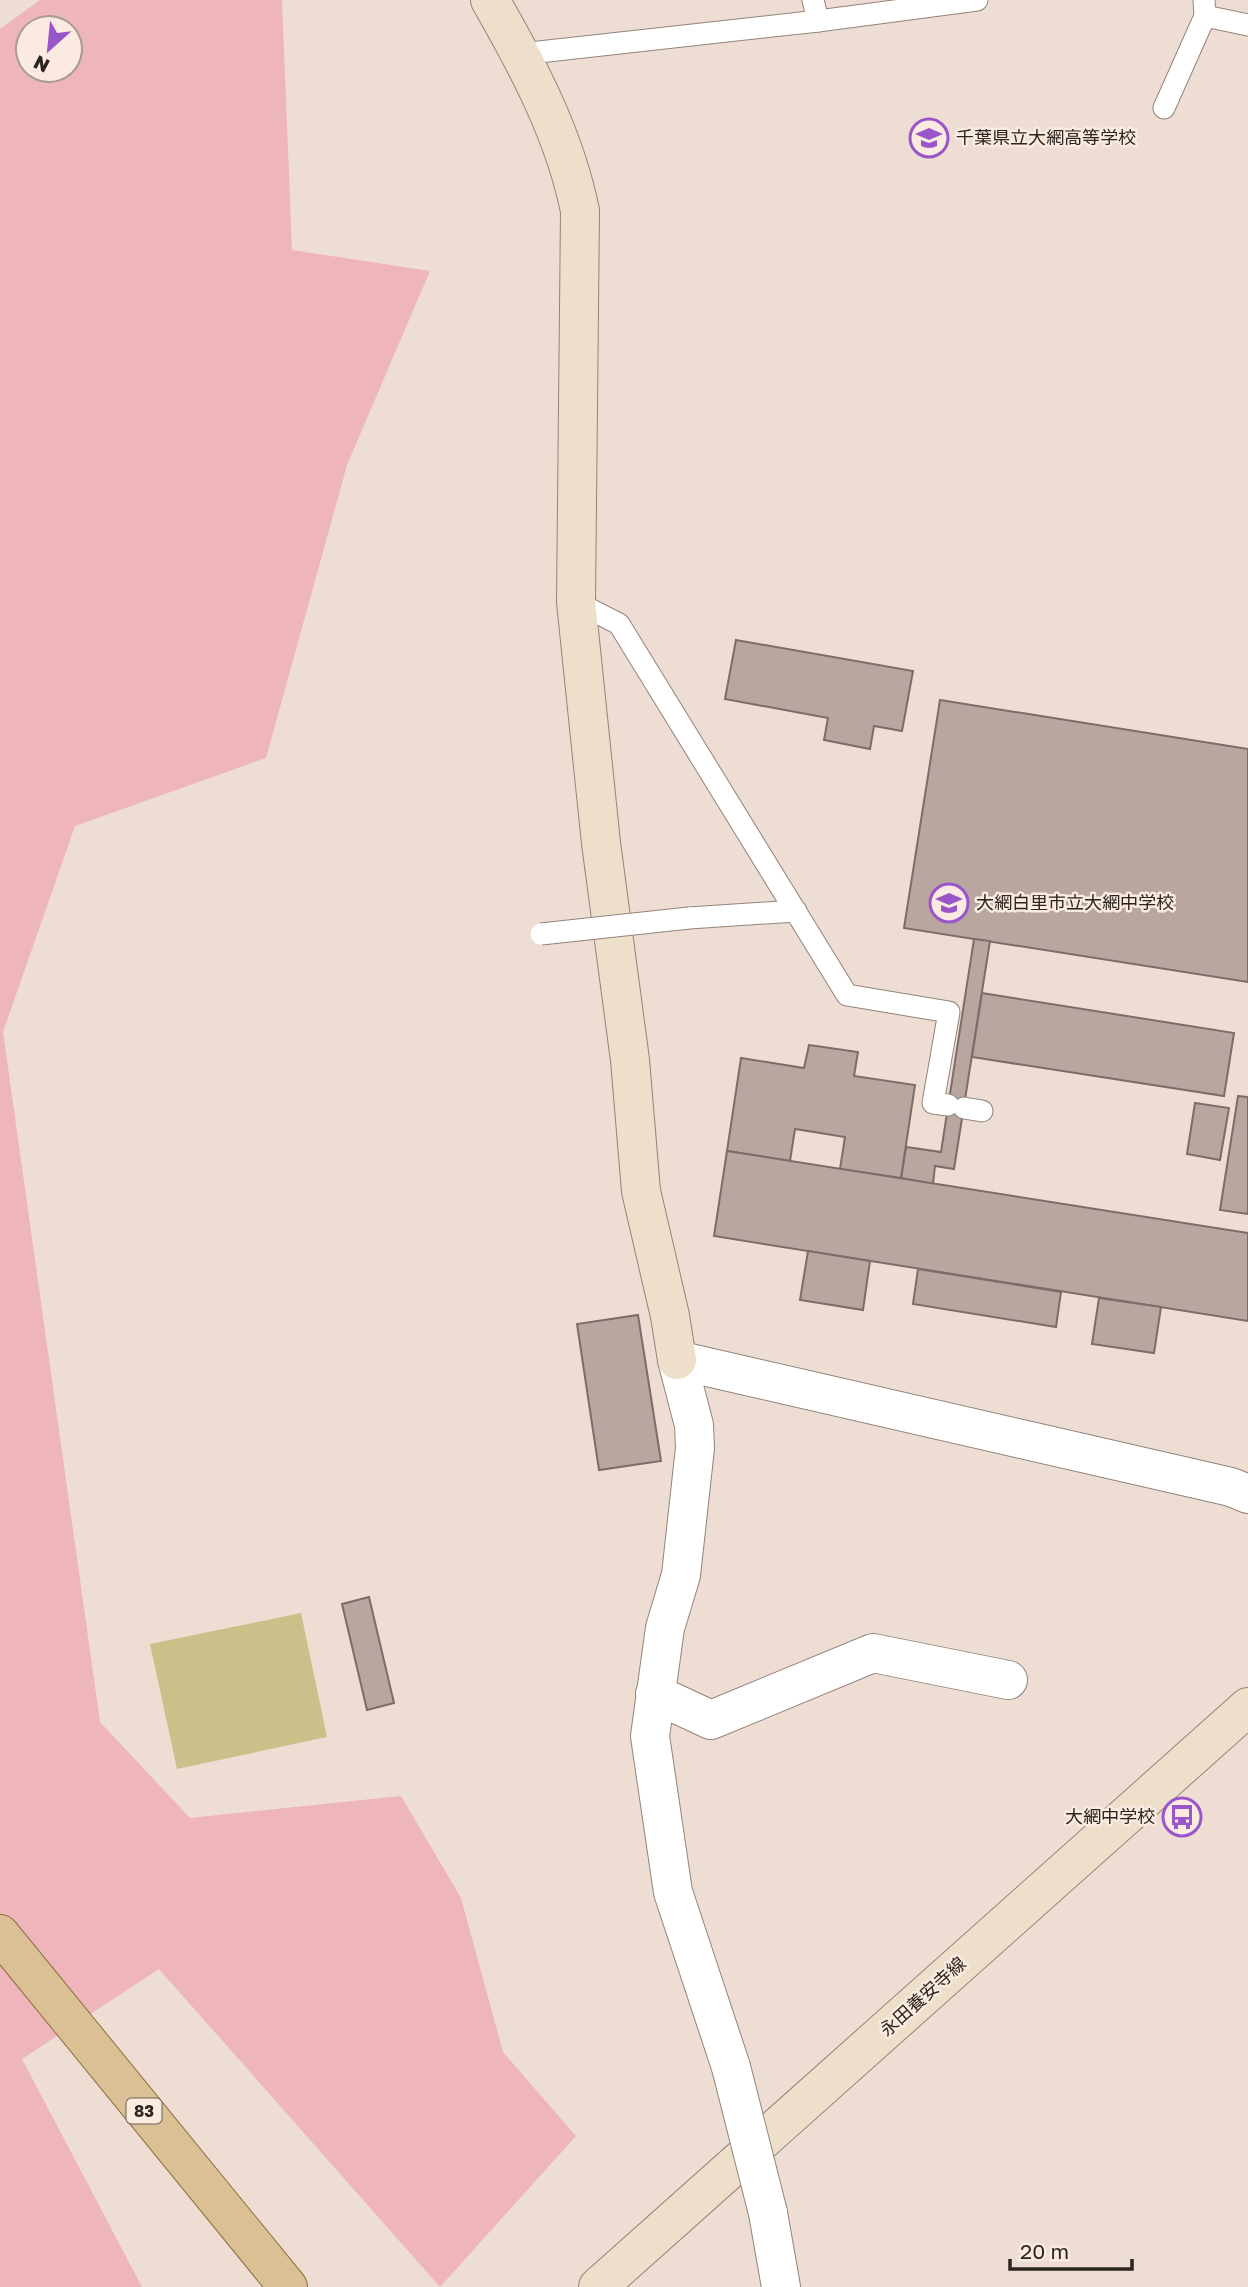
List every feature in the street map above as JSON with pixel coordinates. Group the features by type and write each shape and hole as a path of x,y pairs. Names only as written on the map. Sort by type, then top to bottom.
{"main road":[{"name":"83","path":"0,1934 288,2287"}],"street":[{"path":"490,0 521,54 572,170 580,211 576,602 601,843 630,1060 641,1191 670,1316 677,1360 694,1425 695,1448 681,1575 665,1628 650,1735 673,1892 731,2067 768,2213 781,2287"},
{"path":"677,1360 1217,1483 1248,1494"},
{"path":"656,1694 711,1720 873,1653 1008,1680"},
{"name":"永田養安寺線","path":"598,2287 1248,1707"}],"lane":[{"path":"813,0 818,21"},
{"path":"521,54 818,21 977,0"},
{"path":"1164,108 1205,8 1248,25"},
{"path":"576,602 619,624 846,995 949,1012 933,1103 965,1108"},
{"path":"541,934 689,918 796,911"}],"shaded area":[{"path":"40,0 282,0 292,250 430,271 347,465 266,758 75,826 3,1032 100,1722 190,1818 401,1796 461,1898 503,2052 576,2136 440,2287 159,1969 22,2059 142,2287 0,2287 0,29 14,19 14,84 84,84 84,14 21,14"},
{"path":"301,1613 327,1737 177,1769 150,1644"}],"building":[{"path":"736,640 913,671 902,731 874,726 870,749 824,740 828,718 725,699"},
{"path":"940,700 1248,749 1248,982 904,928"},
{"path":"974,939 990,941 954,1169 935,1166 933,1184 901,1178 906,1147 941,1152"},
{"path":"982,993 1234,1033 1224,1096 972,1057"},
{"path":"809,1045 858,1052 854,1076 915,1085 901,1178 840,1169 845,1137 795,1129 790,1161 727,1151 741,1058 804,1068"},
{"path":"1238,1096 1248,1097 1248,1214 1220,1210"},
{"path":"1195,1103 1229,1108 1220,1160 1187,1154"},
{"path":"727,1151 1248,1233 1248,1321 714,1236"},
{"path":"808,1251 870,1261 863,1310 800,1300"},
{"path":"918,1269 1061,1292 1056,1327 913,1304"},
{"path":"1099,1298 1161,1307 1154,1353 1092,1344"},
{"path":"638,1315 661,1461 599,1470 577,1324"},
{"path":"369,1597 394,1703 367,1710 342,1604"}],"place":[{"name":"千葉県立大網高等学校","path":"929,138"},
{"name":"大網白里市立大網中学校","path":"949,903"},
{"name":"大網中学校","path":"1182,1817"}]}
